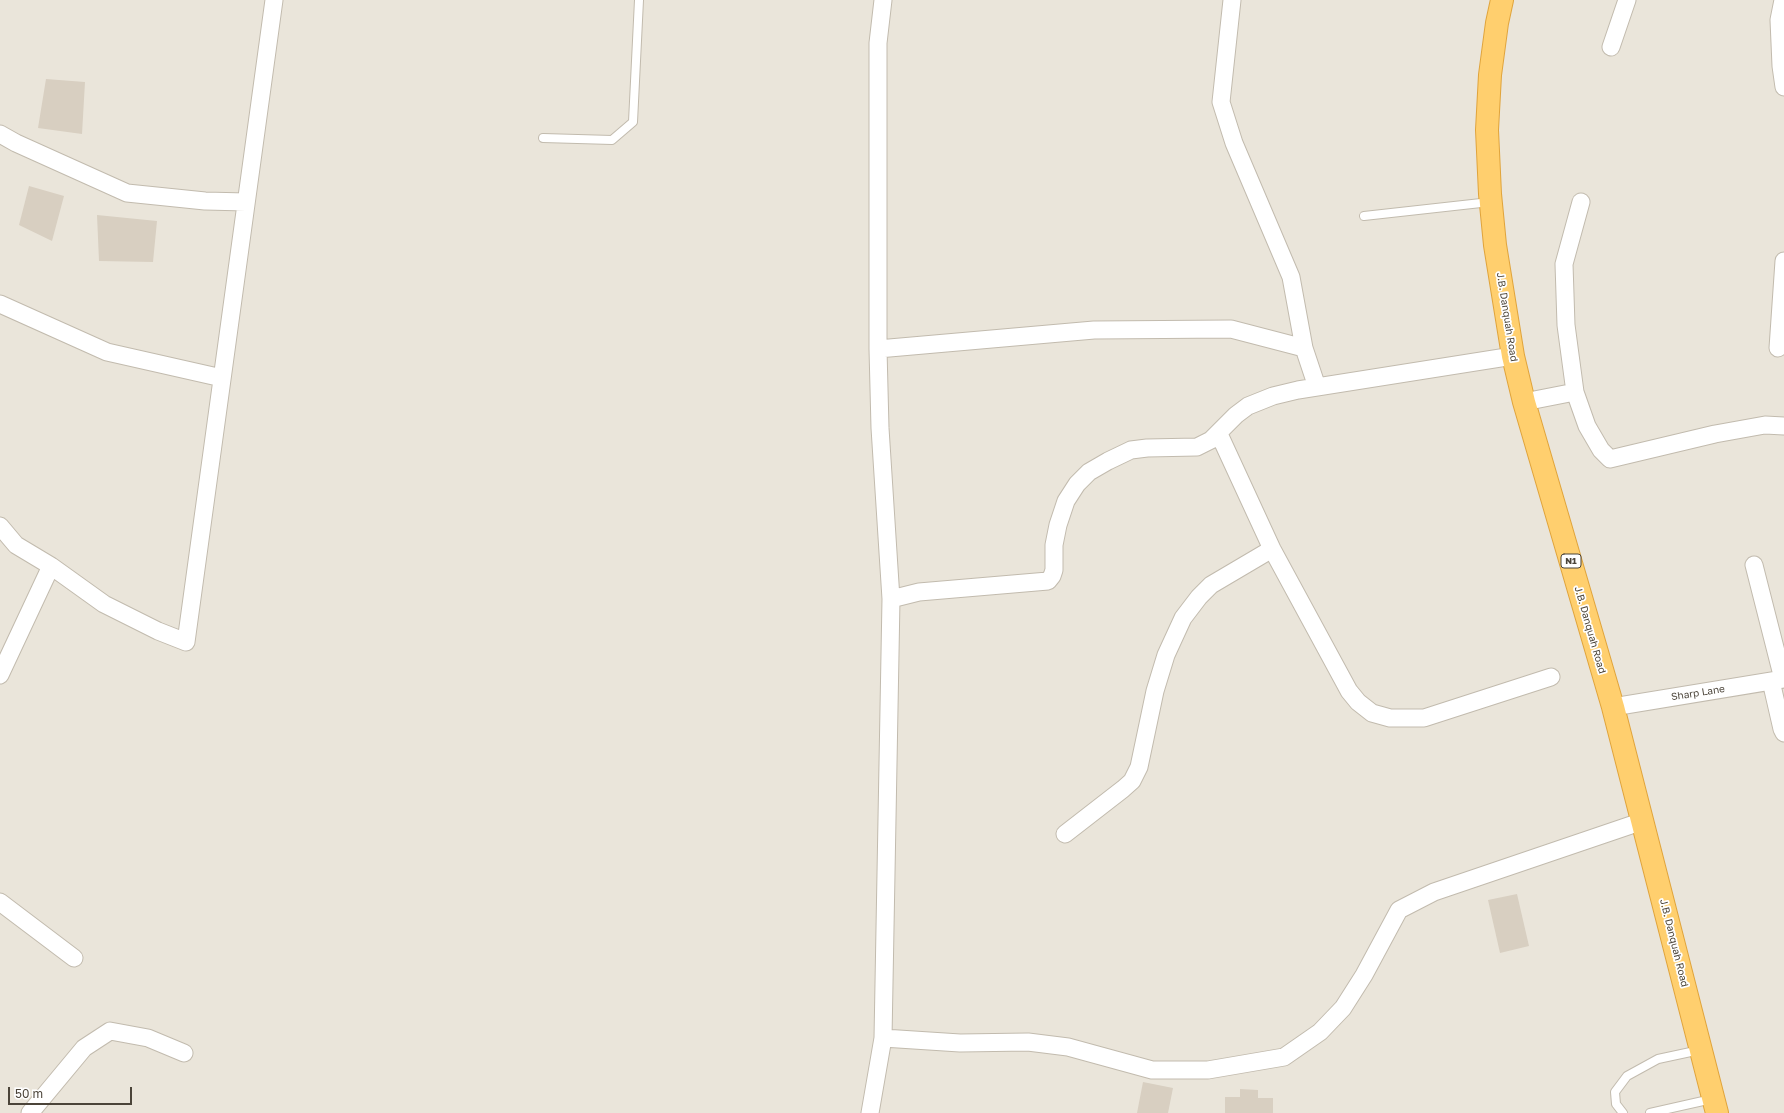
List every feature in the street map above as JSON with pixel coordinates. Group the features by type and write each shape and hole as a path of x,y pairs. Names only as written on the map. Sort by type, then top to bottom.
{"highway":[{"name":"J.B. Danquah Road","path":"1502,0 1497,23 1490,75 1488,130 1491,202 1495,245 1513,356 1524,402 1613,707 1715,1106"}],"street":[{"path":"0,526 16,545 51,566 104,604 158,631 186,642 274,0"},
{"path":"870,1113 883,1038 891,599 880,436 878,349 878,43 883,0"},
{"path":"1232,0 1221,102 1234,143 1291,277 1304,348 1317,387"},
{"path":"1611,47 1627,0"},
{"path":"1783,0 1779,20 1781,66 1784,87"},
{"path":"0,134 16,143 127,193 205,201 246,202"},
{"path":"1581,202 1564,264 1566,325 1575,392 1587,426 1601,450 1610,458 1715,434 1766,425 1784,426"},
{"path":"1778,348 1784,261"},
{"path":"0,304 107,352 222,378"},
{"path":"878,349 1094,330 1231,329 1304,348"},
{"path":"891,599 919,592 1048,581 1054,570 1054,545 1058,525 1066,501 1077,484 1089,472 1108,460 1131,450 1147,448 1197,447 1219,434 1236,415 1248,406 1273,396 1317,387 1513,356"},
{"path":"1524,402 1575,392"},
{"path":"1219,434 1272,549 1349,691 1358,702 1372,713 1390,718 1424,718 1551,677"},
{"path":"1065,834 1132,781 1140,767 1156,691 1166,655 1184,618 1199,597 1211,584 1272,549"},
{"path":"1754,565 1779,680 1782,729 1784,733"},
{"path":"0,675 51,566"},
{"name":"Sharp Lane","path":"1613,707 1779,680"},
{"path":"883,1038 960,1043 1028,1042 1068,1047 1152,1070 1208,1070 1284,1057 1320,1032 1343,1008 1364,975 1399,910 1434,892 1643,821"},
{"path":"0,902 74,958"},
{"path":"30,1113 84,1048 110,1031 148,1038 184,1053"}],"lane":[{"path":"543,138 612,140 633,122 640,0"},
{"path":"1364,216 1491,202"},
{"path":"1623,1113 1616,1104 1615,1092 1627,1076 1658,1059 1701,1050"},
{"path":"1650,1113 1715,1106"}],"shaded area":[{"path":"0,0 1784,0 1784,1113 0,1113"}],"building":[{"path":"46,79 85,82 82,134 38,128"},
{"path":"29,186 64,196 52,241 19,225"},
{"path":"97,215 157,221 153,262 99,261"},
{"path":"1517,894 1529,946 1500,953 1488,900"},
{"path":"1143,1082 1173,1088 1168,1113 1137,1113"},
{"path":"1240,1089 1258,1090 1258,1098 1273,1098 1273,1113 1225,1113 1225,1097 1240,1097"}]}
